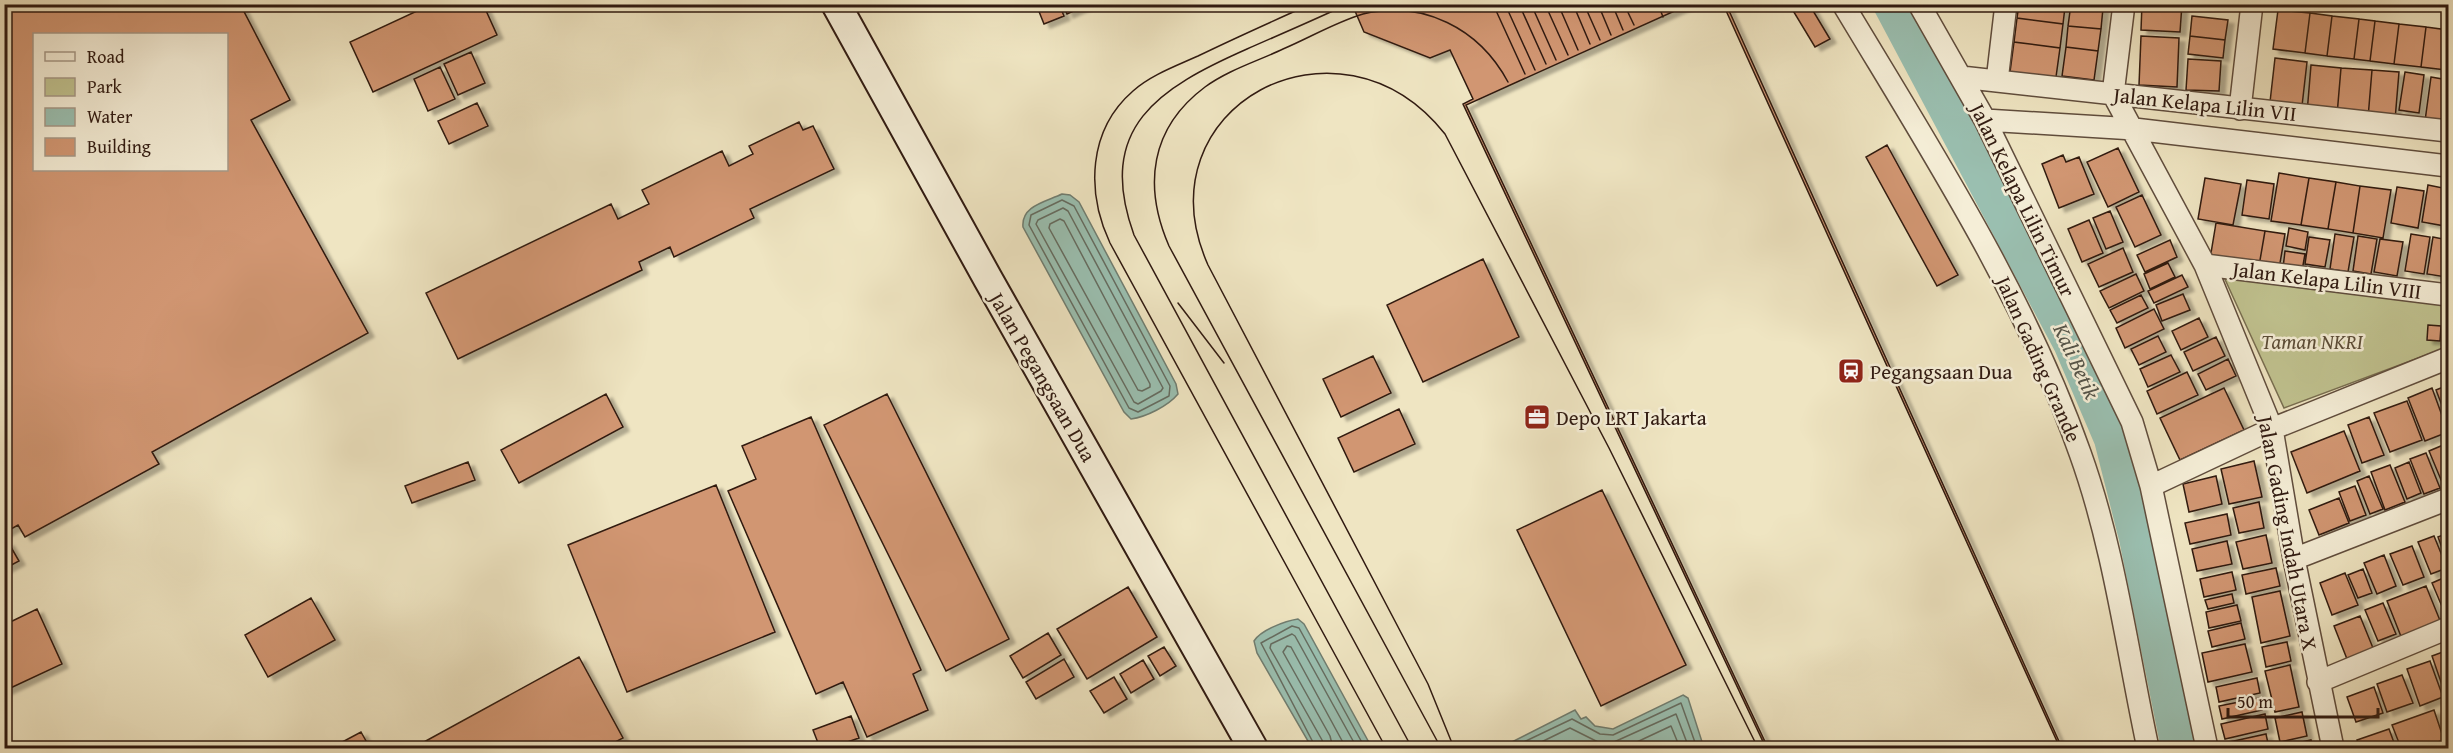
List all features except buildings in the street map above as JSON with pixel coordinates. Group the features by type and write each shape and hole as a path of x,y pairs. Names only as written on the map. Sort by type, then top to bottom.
{"main road":[{"name":"Jalan Pegangsaan Dua","path":"836,4 988,279 1253,748"}],"street":[{"name":"Jalan Gading Grande","path":"1843,4 1992,255 2055,387 2081,455 2103,535 2148,748"},
{"name":"Jalan Kelapa Lilin Timur","path":"1918,4 1986,120 2132,422 2151,486 2207,748"},
{"path":"1997,81 2006,4"},
{"path":"2113,94 2124,4"},
{"path":"2240,109 2252,4"},
{"name":"Jalan Kelapa Lilin VII","path":"1961,77 2448,131"},
{"name":"Jalan Gading Indah Utara X","path":"2113,94 2134,129 2205,265 2272,429 2294,560 2333,748"},
{"name":"Jalan Kelapa Lilin VII","path":"1986,120 2134,129 2448,166"},
{"name":"Jalan Kelapa Lilin VIII","path":"2205,265 2448,295"},
{"path":"2151,486 2272,429 2448,358"},
{"path":"2294,560 2448,499"},
{"path":"2318,682 2448,628"}],"green space":[{"name":"Taman NKRI","path":"2223,275 2448,304 2448,347 2284,408"}],"water":[{"path":"1062,194 1070,195 1079,202 1176,384 1178,394 1174,398 1163,407 1143,416 1131,419 1124,412 1023,227 1023,220 1030,209"},
{"path":"1298,619 1304,624 1372,748 1312,748 1257,653 1254,641 1257,637 1274,627"},
{"path":"1683,695 1688,698 1704,748 1500,748 1575,710 1581,719 1586,717 1595,726 1613,729"}],"waterway":[{"name":"Kali Betik","path":"1891,4 2071,343 2112,439 2137,538 2179,748"}],"tram line":[{"path":"1311,4 1164,71 1133,91 1118,107 1107,124 1100,143 1096,162 1097,203 1110,243 1386,748"},
{"path":"1348,4 1215,64 1187,79 1162,97 1143,116 1129,139 1123,166 1124,198 1134,235 1412,748"},
{"path":"1493,4 1525,74"},
{"path":"1505,4 1535,70"},
{"path":"1519,4 1546,64"},
{"path":"1531,4 1556,60"},
{"path":"1545,4 1568,55"},
{"path":"1558,4 1578,50"},
{"path":"1573,4 1590,44"},
{"path":"1584,4 1600,40"},
{"path":"1598,4 1611,35"},
{"path":"1612,4 1623,30"},
{"path":"1624,4 1634,25"},
{"path":"1658,4 1663,17"},
{"path":"1441,748 1169,246 1161,224 1154,180 1163,140 1173,121 1187,103 1205,87 1233,71 1363,14 1407,11 1447,22 1482,47 1508,82"},
{"path":"1454,748 1428,684 1208,265 1194,209 1201,159 1224,119 1260,90 1305,75 1353,76 1402,95 1445,134 1609,448 1758,748"},
{"path":"1178,303 1224,363"}],"place":[{"name":"Pegangsaan Dua","path":"1851,371"},
{"name":"Depo LRT Jakarta","path":"1537,417"}]}
